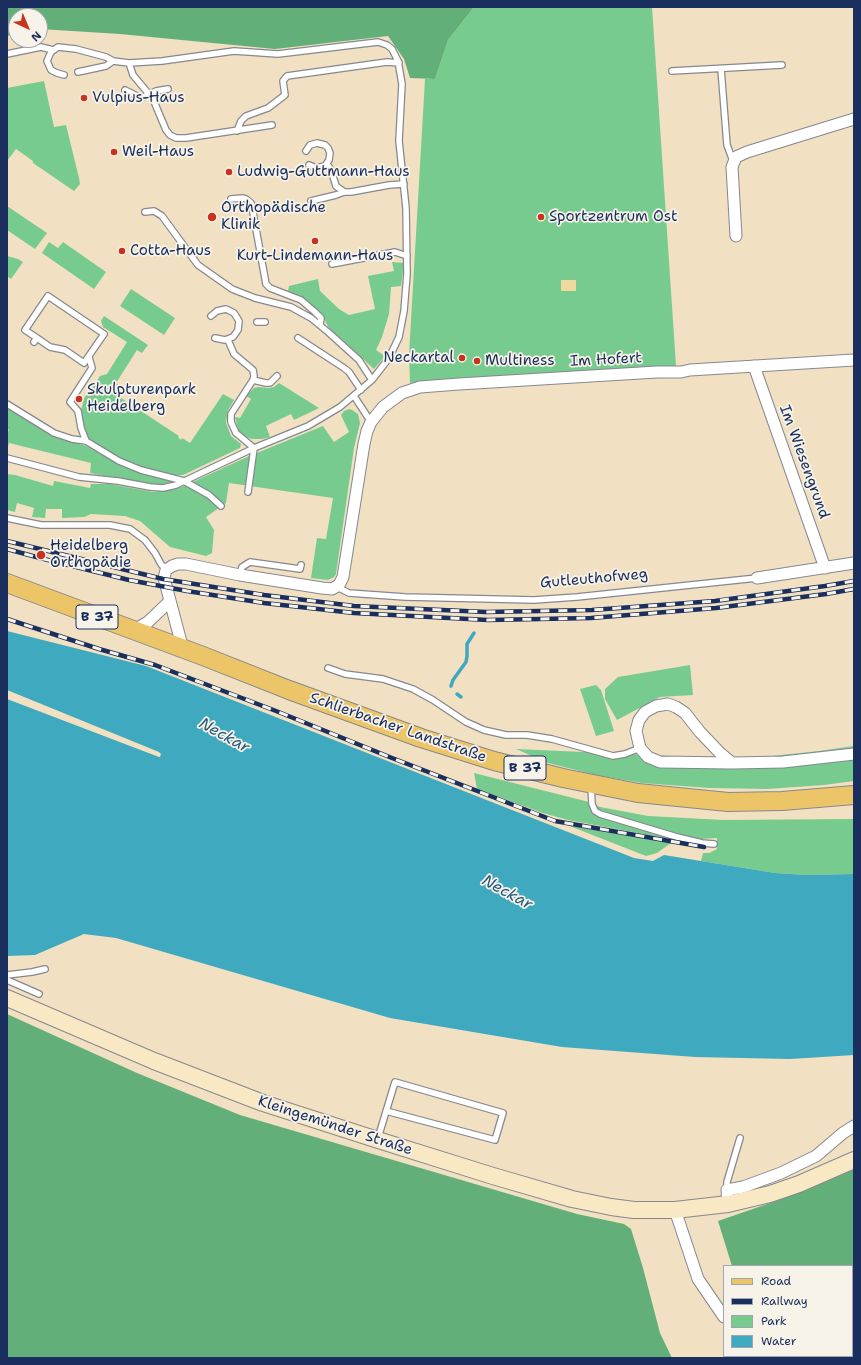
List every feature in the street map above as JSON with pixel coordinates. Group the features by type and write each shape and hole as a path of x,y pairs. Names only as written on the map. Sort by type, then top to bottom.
{"main road":[{"name":"Schlierbacher Landstraße","path":"7,583 289,690 456,749 563,778 646,794 728,802 782,801 854,795"},
{"name":"Kleingemünder Straße","path":"7,998 139,1055 217,1086 378,1140 572,1199 621,1208 675,1210 727,1197 770,1194 799,1184 854,1160"}],"street":[{"path":"736,236 732,172 733,161 741,154 854,119"},
{"name":"Im Hofert","path":"371,422 383,407 394,398 402,393 420,387 657,372 681,372 690,370 854,360"},
{"name":"Im Wiesengrund","path":"754,366 825,568"},
{"path":"179,647 181,642 164,578 166,570 172,566 181,564 322,588 332,589 337,587 344,576 364,444 371,422"},
{"name":"Gutleuthofweg","path":"757,578 854,563"},
{"path":"134,630 148,622 170,601"},
{"path":"732,763 700,732 685,713 676,707 668,704 656,706 645,712 639,720 636,731 640,748 648,756 660,762 732,763 788,762 854,754"},
{"name":"Kleingemünder Straße","path":"727,1197 743,1187 781,1174 816,1156 843,1133 854,1126"},
{"path":"675,1210 698,1279 723,1315"}],"lane":[{"path":"7,458 79,477 118,481 150,487 169,487 184,481 254,448 308,426 354,396 372,380 389,358 399,337 406,293 406,208 399,141 402,84 399,63 392,49 387,45 378,42 278,54 228,51 162,61 130,63 114,61 106,57 71,48 58,47 53,50 48,58 48,64 54,72 64,75"},
{"path":"7,54 41,47 53,50"},
{"path":"78,72 106,66 114,61"},
{"path":"237,131 241,121 246,116 268,108 285,94 283,81 287,76 387,62 399,63"},
{"path":"130,63 134,75 155,103 166,130 170,135 176,138 186,138 272,125"},
{"path":"672,71 782,65"},
{"path":"721,69 727,145 733,161"},
{"path":"125,90 141,98 156,91 168,89"},
{"path":"306,151 312,144 320,143 328,148 330,153 330,158 327,164 319,168 314,168 309,165"},
{"path":"327,164 331,170 336,186 344,192"},
{"path":"310,200 344,192 404,184"},
{"path":"231,199 243,198 251,203 257,227 266,284 270,288 301,300 321,318 320,325"},
{"path":"145,212 154,211 162,216 198,265 232,289 255,298 291,307 320,325 359,360 372,380"},
{"path":"332,264 395,252 407,256"},
{"path":"86,441 81,428 78,411 70,402 92,368 89,357 104,334 48,296 25,330 35,340 50,347 65,350 84,363 89,357"},
{"path":"211,316 217,311 231,311 236,315 239,321 238,330 233,337 228,340 215,338"},
{"path":"257,322 265,322"},
{"path":"298,338 349,372 361,390"},
{"path":"228,340 234,354 254,370 253,380 231,414 230,420 236,434 254,448"},
{"path":"253,380 270,383 277,376"},
{"path":"354,396 371,422"},
{"path":"7,404 54,433 72,439 86,441 119,461 141,470 184,481 209,495 222,506"},
{"path":"248,492 254,448"},
{"path":"7,518 41,525 110,525 130,529 145,540 166,570"},
{"path":"240,575 242,567 250,562 300,569 301,565"},
{"name":"Gutleuthofweg","path":"337,587 349,593 405,597 534,600 577,597 757,578"},
{"path":"328,668 345,674 383,679 413,689 433,700 466,722 484,730 506,735 532,736 552,739 613,756 625,754 640,748"},
{"path":"592,784 592,804 594,811 600,814 677,837 714,844"},
{"path":"7,975 44,969"},
{"path":"7,980 39,994"},
{"path":"378,1140 386,1111 395,1082 503,1113 495,1140 386,1111"},
{"path":"727,1197 727,1182 740,1138"}],"green space":[{"path":"7,7 474,7 448,40 435,79 410,78 404,59 388,36 275,49 120,34 48,30 48,8 8,8 7,36"},
{"name":"Sportzentrum Ost","path":"474,7 652,7 676,366 410,383 409,355 425,79 435,79 448,40"},
{"path":"44,81 54,127 66,125 80,184 74,191 33,163 33,161 16,149 7,161 7,88"},
{"path":"7,206 47,233 35,249 7,230"},
{"path":"49,242 58,248 63,242 106,272 94,289 42,253"},
{"path":"7,256 23,262 11,279 7,276"},
{"path":"392,262 404,263 401,286 391,287 389,314 382,337 376,350 385,356 374,369 329,328 322,315 299,296 288,291 289,286 318,279 320,291 339,309 349,315 375,309 368,276 394,271"},
{"path":"131,289 175,318 164,335 120,306"},
{"path":"104,316 148,345 142,353 137,350 116,383 120,386 115,394 179,436 178,437 181,440 182,438 190,443 223,394 234,400 228,410 226,423 231,436 241,444 240,448 183,475 174,475 151,470 119,458 87,437 81,411 84,398 100,376 107,374 127,342 103,327 101,321"},
{"path":"279,383 319,408 294,420 291,414 266,426 270,437 252,439 244,436 238,430 235,417 240,418 251,399 246,396 254,388 274,387"},
{"path":"7,408 51,435 86,446 122,466 154,477 171,480 171,482 164,484 143,484 90,473 91,463 9,443 7,449 7,434 9,430 7,428"},
{"path":"349,409 358,414 360,423 354,448 336,574 328,580 311,578 317,538 326,539 333,498 229,483 226,503 206,517 214,530 212,553 206,556 170,547 140,521 125,516 91,514 84,517 62,518 62,509 46,509 45,518 32,517 34,508 17,503 15,512 7,510 7,474 53,486 54,481 90,488 91,484 110,484 153,492 169,490 184,486 247,457 323,426 334,442 349,432 341,415 344,411"},
{"path":"690,665 693,695 660,697 617,720 605,699 605,689 618,677"},
{"path":"596,685 601,690 614,731 596,736 580,689"},
{"path":"854,746 854,781 824,785 767,789 709,788 642,783 596,775 548,763 516,749 743,759"},
{"path":"474,773 589,802 600,807 648,816 723,820 854,819 854,874 806,875 775,873 701,861 703,853 709,853 717,849 717,838 701,839 672,833 671,839 568,820 543,813 477,789"},
{"path":"567,825 671,843 657,853 646,856"},
{"path":"7,1014 137,1073 240,1115 577,1214 624,1224 631,1229 660,1333 672,1358 7,1358"},
{"path":"854,1161 854,1358 776,1358 853,1357 853,1265 732,1265 718,1221 776,1201"}],"sand":[{"path":"561,280 576,280 576,291 561,291"}],"water":[{"name":"Neckar","path":"7,631 146,666 634,858 653,861 664,855 775,873 806,875 854,874 854,1055 790,1059 695,1057 562,1047 390,1018 116,938 84,934 35,955 7,956 7,699 159,757 161,754 7,690"}],"waterway":[{"path":"451,686 453,680 466,662 467,644 474,633"},
{"path":"457,694 461,697"}],"railway":[{"path":"7,541 163,579 264,595 354,606 486,612 592,610 715,601 854,581"},
{"path":"7,549 129,580 264,603 354,613 488,620 591,618 716,608 854,589"},
{"path":"7,619 99,649 155,665 555,821 704,847"}],"place":[{"name":"Vulpius-Haus","path":"84,98"},
{"name":"Weil-Haus","path":"114,152"},
{"name":"Ludwig-Guttmann-Haus","path":"229,172"},
{"name":"Orthopädische Klinik","path":"212,217"},
{"name":"Sportzentrum Ost","path":"541,217"},
{"name":"Kurt-Lindemann-Haus","path":"315,241"},
{"name":"Cotta-Haus","path":"122,251"},
{"name":"Neckartal","path":"462,358"},
{"name":"Multiness","path":"477,361"},
{"name":"Skulpturenpark Heidelberg","path":"79,399"},
{"name":"Heidelberg Orthopädie","path":"41,555"}]}
